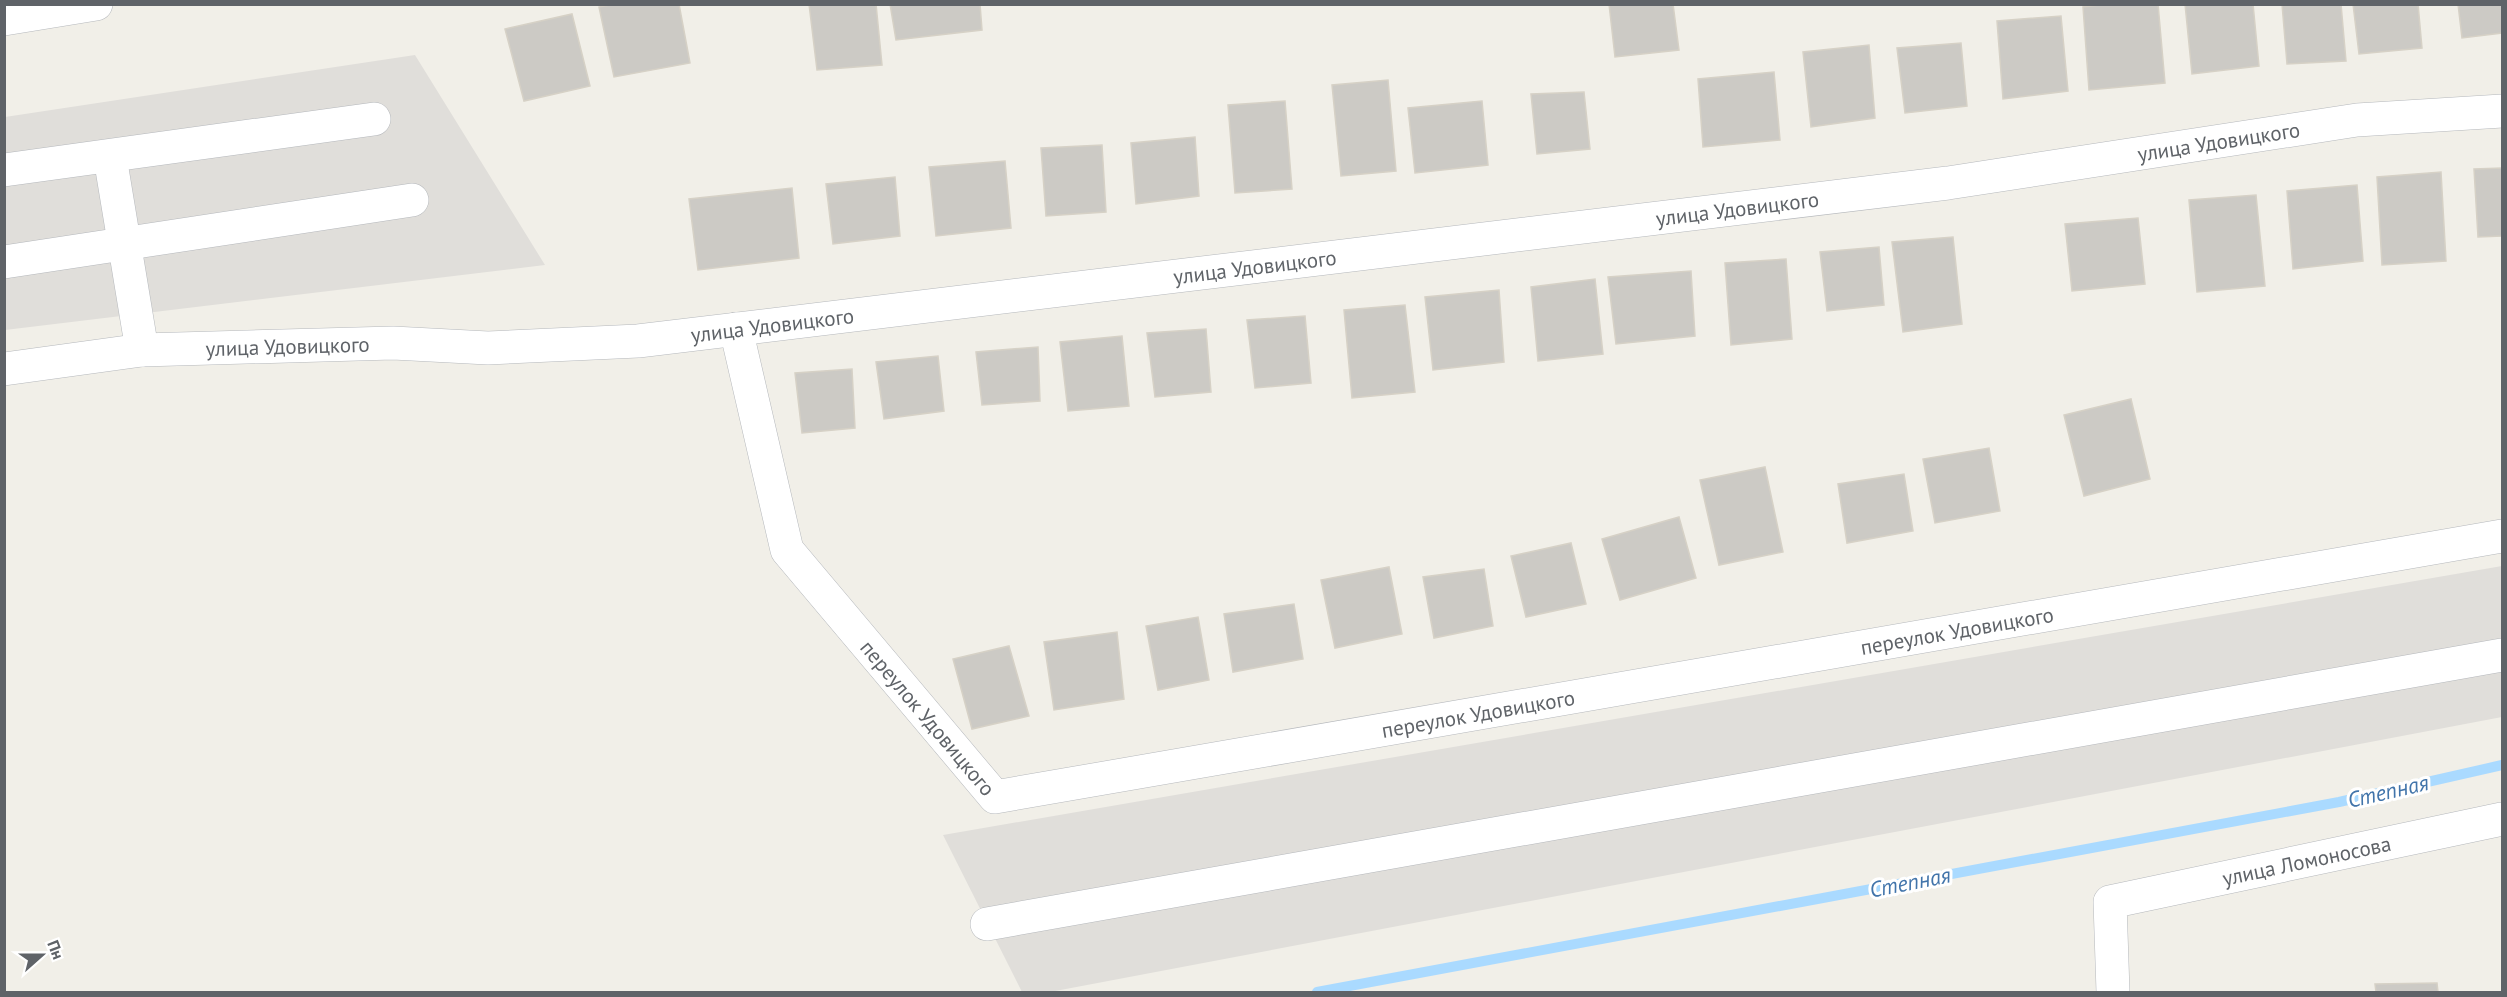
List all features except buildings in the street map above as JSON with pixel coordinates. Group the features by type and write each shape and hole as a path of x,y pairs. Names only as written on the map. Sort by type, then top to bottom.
{"street":[{"path":"4,19 96,4"},
{"name":"улица Удовицкого","path":"4,369 142,350 393,343 488,348 638,340 1948,183 2357,120 2502,111"},
{"path":"4,170 374,119"},
{"path":"110,157 142,350"},
{"path":"4,262 412,200"},
{"name":"переулок Удовицкого","path":"736,328 787,550 995,797 2502,536"},
{"path":"987,924 2502,656"},
{"name":"улица Ломоносова","path":"2114,993 2110,902 2502,819"}],"shaded area":[{"path":"415,55 545,265 5,330 5,117"},
{"path":"2502,566 2502,717 1050,992 1022,992 943,835"}],"waterway":[{"name":"Степная","path":"1317,992 2339,802 2502,765"}]}
